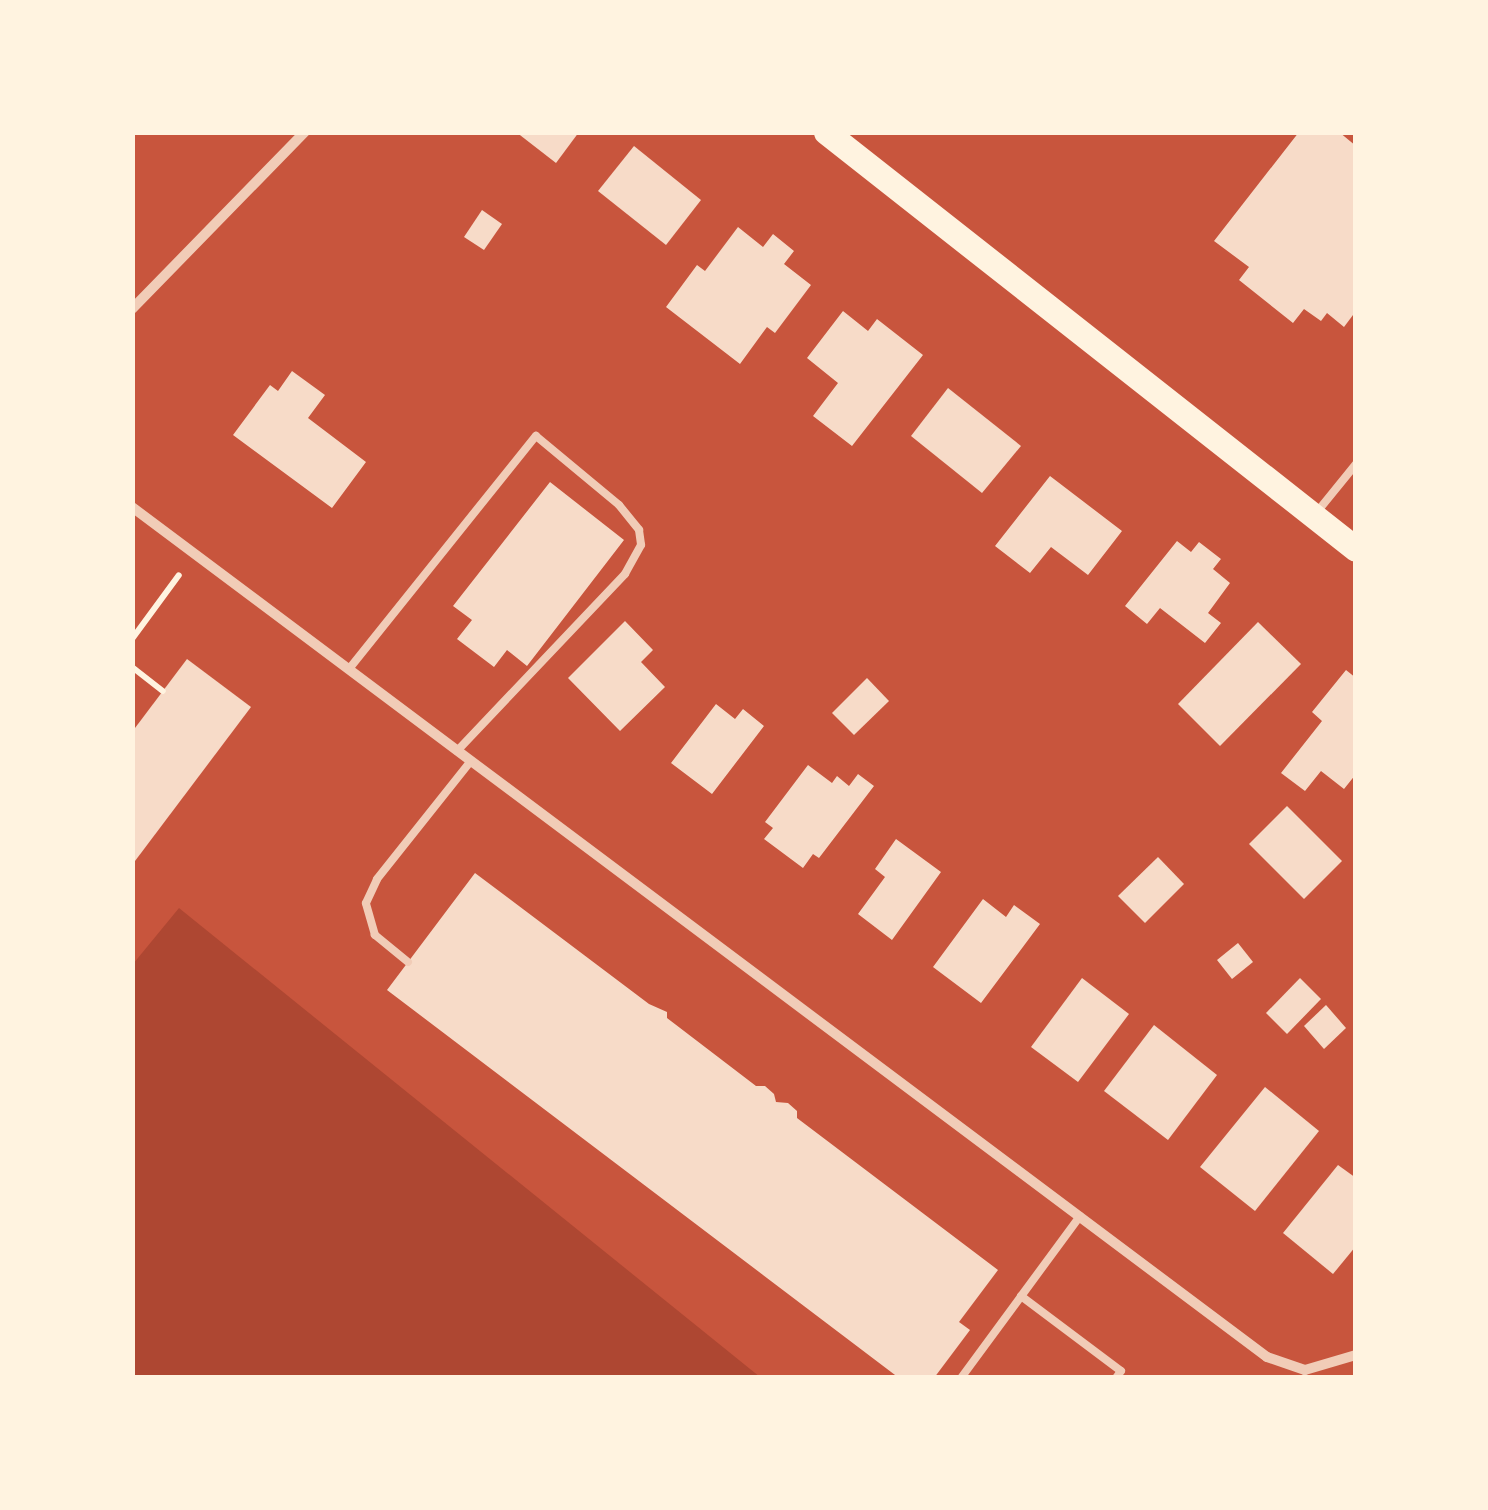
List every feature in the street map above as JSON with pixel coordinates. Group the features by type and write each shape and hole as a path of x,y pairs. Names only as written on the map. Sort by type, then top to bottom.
{"main road":[{"path":"826,132 1356,548"}],"street":[{"path":"132,309 304,132"},
{"path":"132,507 1267,1357 1305,1370 1356,1355"}],"lane":[{"path":"349,669 536,436 619,506 639,530 641,545 625,574 457,750"},
{"path":"1314,516 1356,464"},
{"path":"408,962 375,935 366,910 368,897 377,879 471,761"},
{"path":"961,1378 1080,1216"},
{"path":"1021,1296 1121,1370 1116,1378"}],"path":[{"path":"132,639 195,554"},
{"path":"132,667 163,691"}],"shaded area":[{"path":"179,908 760,1377 133,1377 133,964"}],"building":[{"path":"516,132 579,132 556,163"},
{"path":"1299,132 1339,132 1356,146 1356,311 1344,327 1327,313 1321,321 1304,309 1293,323 1239,280 1249,267 1214,241"},
{"path":"634,146 701,200 666,245 598,191"},
{"path":"482,210 502,224 484,250 464,237"},
{"path":"738,227 763,247 773,234 794,251 784,264 811,285 775,333 767,327 740,364 666,307 697,265 705,271"},
{"path":"843,311 868,331 877,319 923,355 852,446 813,416 838,383 807,358"},
{"path":"292,371 325,395 308,418 366,462 332,508 233,435 270,385 278,391"},
{"path":"948,388 1021,446 982,493 911,436"},
{"path":"1050,476 1122,531 1088,575 1051,547 1030,573 995,546"},
{"path":"550,482 624,540 527,666 507,650 494,667 457,639 472,620 453,606"},
{"path":"1177,541 1191,552 1199,542 1221,559 1213,569 1230,583 1208,613 1221,623 1205,643 1160,608 1147,624 1125,606"},
{"path":"625,621 653,650 641,662 665,687 620,731 568,678"},
{"path":"1258,622 1301,664 1220,746 1178,704"},
{"path":"187,659 251,707 132,865 132,732"},
{"path":"1346,670 1356,678 1356,774 1344,789 1321,771 1305,791 1281,773 1322,721 1312,712"},
{"path":"867,678 889,701 854,735 832,713"},
{"path":"716,704 735,719 743,709 764,726 712,794 671,763"},
{"path":"808,765 832,783 837,776 849,786 858,774 874,786 819,858 813,854 803,868 764,839 773,828 765,822"},
{"path":"1287,806 1342,861 1304,899 1249,844"},
{"path":"896,839 941,872 892,940 858,914 885,877 875,869"},
{"path":"1158,857 1184,884 1145,923 1118,896"},
{"path":"475,873 649,1004 667,1012 667,1018 756,1086 765,1086 776,1102 788,1103 797,1111 797,1118 998,1270 959,1322 970,1330 934,1378 899,1378 387,990"},
{"path":"983,899 1006,917 1014,905 1040,924 981,1003 933,967"},
{"path":"1238,943 1253,962 1232,979 1217,960"},
{"path":"1082,978 1129,1014 1078,1082 1031,1047"},
{"path":"1300,978 1321,999 1287,1034 1266,1013"},
{"path":"1326,1005 1346,1028 1324,1049 1304,1026"},
{"path":"1154,1025 1217,1075 1168,1140 1104,1091"},
{"path":"1265,1087 1319,1131 1255,1211 1200,1167"},
{"path":"1338,1165 1356,1178 1356,1246 1333,1274 1283,1233"}]}
